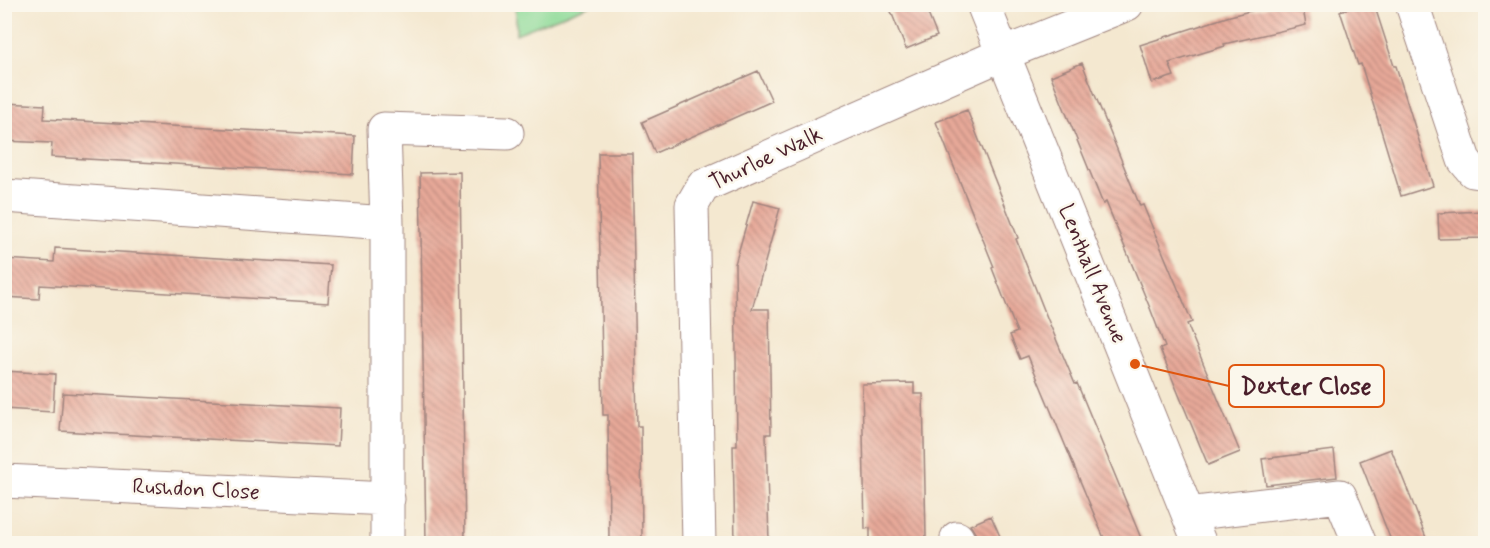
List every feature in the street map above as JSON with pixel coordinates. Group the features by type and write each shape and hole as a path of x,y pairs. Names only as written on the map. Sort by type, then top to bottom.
{"street":[{"name":"Lenthall Avenue","path":"983,4 1200,543"},
{"name":"Thurloe Walk","path":"699,543 692,205 703,186 1004,54 1127,4"},
{"path":"1412,4 1464,160 1473,171 1485,172"},
{"path":"387,543 387,222 384,129 507,133"},
{"path":"4,196 387,222"},
{"name":"Rushdon Close","path":"4,481 388,499"},
{"path":"1188,514 1340,496 1360,543"}],"green space":[{"path":"516,4 590,4 590,5 516,34"}],"building":[{"path":"888,4 924,4 937,36 906,49"},
{"path":"1278,4 1302,4 1306,25 1224,44 1225,46 1169,63 1174,76 1152,83 1140,45 1230,16"},
{"path":"1361,4 1374,4 1394,66 1396,66 1433,186 1401,196 1361,64 1358,65 1340,11"},
{"path":"1082,63 1140,206 1143,205 1192,322 1187,324 1240,452 1208,465 1160,349 1165,347 1150,308 1106,202 1103,204 1051,76"},
{"path":"758,71 772,101 655,153 642,122"},
{"path":"4,103 45,105 44,119 355,136 353,174 51,157 52,143 4,141"},
{"path":"967,110 1048,320 1075,384 1077,383 1143,543 1106,543 1028,356 1020,359 1010,335 1017,332 992,268 994,267 936,122"},
{"path":"598,153 632,153 637,426 641,426 642,543 609,543 608,415 603,415"},
{"path":"460,172 465,543 426,543 420,173"},
{"path":"753,201 780,208 752,309 769,309 771,434 766,434 769,543 735,543 733,446 737,446 735,264"},
{"path":"1485,211 1485,238 1439,239 1438,213"},
{"path":"55,248 331,265 328,303 40,285 39,299 4,297 4,259 54,262"},
{"path":"4,371 55,374 53,412 4,409"},
{"path":"914,383 914,394 923,394 926,538 922,538 922,543 870,543 870,528 865,529 862,384"},
{"path":"63,393 340,408 338,446 60,431"},
{"path":"1391,449 1428,543 1392,543 1360,461"},
{"path":"1334,450 1337,477 1266,485 1262,459"},
{"path":"991,516 1003,543 978,543 977,536 970,525"}],"place":[{"name":"Dexter Close","path":"1135,364"}]}
